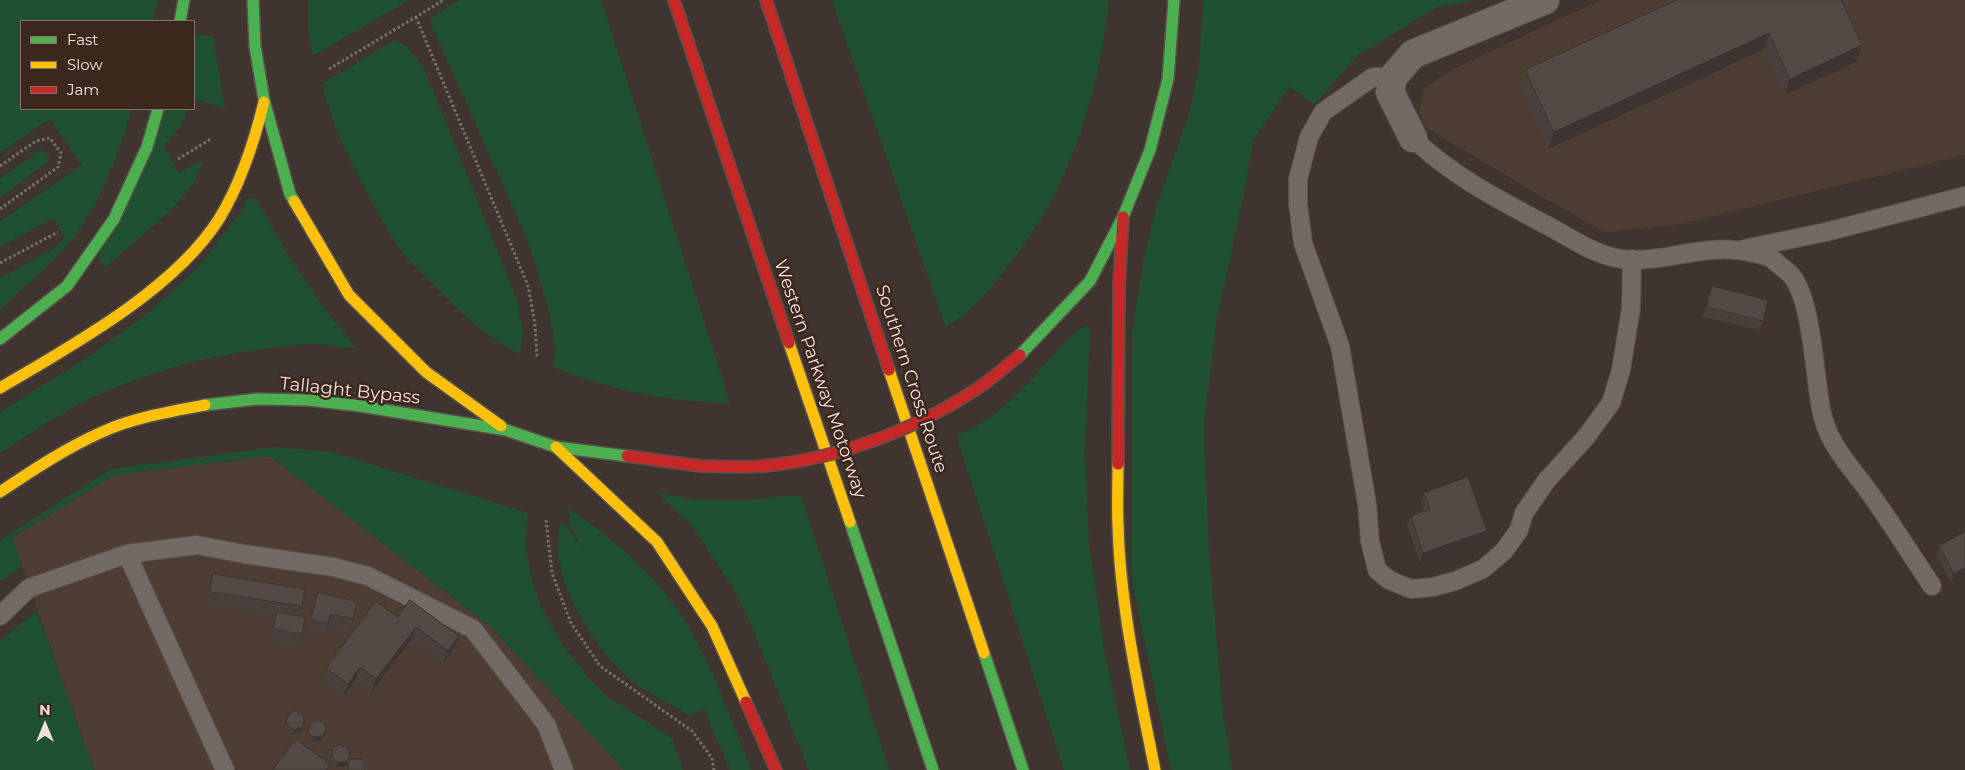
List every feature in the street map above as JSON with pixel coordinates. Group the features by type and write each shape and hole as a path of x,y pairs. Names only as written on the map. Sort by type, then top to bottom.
{"main road":[{"path":"180,20 184,0"},
{"path":"252,0 255,46 264,100 290,194 349,295 426,372 506,430 556,447 700,466 764,466 834,454 892,433 942,410 982,385 1020,355 1090,282 1123,217 1150,150 1168,79 1174,0"},
{"name":"Western Parkway Motorway","path":"674,0 933,770"},
{"name":"Southern Cross Route","path":"766,0 1023,770"},
{"path":"0,388 135,304 178,265 208,234 231,198 257,132 264,100"},
{"path":"0,340 67,286 114,219 147,147 158,110"},
{"path":"1123,217 1120,287 1118,526 1125,600 1142,705 1155,770"},
{"name":"Tallaght Bypass","path":"0,492 52,458 103,431 158,414 208,404 257,399 308,400 506,430"},
{"path":"556,447 656,542 712,626 776,770"}],"street":[{"path":"1413,138 1390,92 1393,77 1413,54 1545,0"}],"lane":[{"path":"1393,77 1373,77 1323,112 1309,137 1298,179 1298,204 1303,244 1340,346 1367,504 1370,541 1378,570 1389,580 1411,589 1455,581 1483,569 1504,551 1519,530 1524,513 1547,480 1586,437 1611,403 1621,370 1630,308 1632,259"},
{"path":"1413,138 1427,152 1495,198 1593,250 1622,259 1657,258 1703,250 1739,250 1826,232 1965,196"},
{"path":"1739,250 1769,257 1791,275 1802,298 1817,369 1822,416 1830,440 1871,495 1932,586"},
{"path":"0,616 29,588 127,554 197,545 333,567 368,576 473,630 546,724 564,770"},
{"path":"127,554 225,770"}],"path":[{"path":"329,69 444,0"},
{"path":"416,17 528,286 535,324 538,358"},
{"path":"0,166 36,140 50,138 61,153 58,167 0,209"},
{"path":"178,159 211,139"},
{"path":"0,263 58,232"},
{"path":"546,520 552,573 571,623 600,666 692,731 712,758 714,770"}],"shaded area":[{"path":"1601,0 1965,0 1965,155 1676,225 1605,232 1425,127 1419,112 1424,89 1455,68"},
{"path":"270,456 492,628 624,770 94,770 12,538 114,475"}],"green space":[{"path":"0,0 158,0 153,20 20,20 20,110 131,110 121,143 107,179 79,230 53,260 0,310 0,278 55,248 65,238 53,218 0,247 0,221 82,165 50,119 0,153"},
{"path":"309,0 409,0 313,56 309,33"},
{"path":"459,0 601,0 730,403 641,394 605,385 553,368 555,350 550,314 528,241 431,24 432,17"},
{"path":"832,0 1109,0 1104,37 1088,109 1062,178 1026,242 987,293 946,328"},
{"path":"1203,0 1479,0 1437,7 1357,56 1314,105 1290,86 1253,141 1244,194 1217,317 1204,424 1209,553 1223,712 1232,770 1171,770 1131,575 1132,332 1143,263 1157,205 1188,117 1199,69"},
{"path":"195,35 213,36 225,108 195,99"},
{"path":"393,41 399,42 408,48 425,71 517,300 523,332 520,354 489,336 471,321 407,258 377,212 336,128 322,84"},
{"path":"167,110 187,110 182,124 164,146 179,173 204,159 194,183 171,210 105,268 98,257"},
{"path":"42,149 50,160 0,198 0,178"},
{"path":"247,199 256,199 287,253 326,311 356,348 311,344 250,351 189,363 102,393 45,424 0,454 0,412 91,355 148,313 198,268 242,210"},
{"path":"1084,326 1090,328 1085,453 1089,544 1105,653 1130,770 1064,770 957,437 992,416 1013,399 1063,344"},
{"path":"274,447 332,452 528,513 525,544 531,577 540,605 561,643 588,677 609,698 672,738 683,770 624,770 492,628 270,456 114,475 12,538 22,566 0,582 0,540 111,469"},
{"path":"658,493 699,500 748,500 801,495 889,770 809,770 749,619 730,583 694,528"},
{"path":"568,508 607,536 625,552 673,603 706,659 751,770 730,770 704,709 689,715 636,684 621,671 591,633 567,589 560,566 558,544 561,524 566,526 585,552 570,526"},
{"path":"37,611 94,770 0,770 0,641"}],"building":[{"path":"1677,0 1841,0 1862,45 1790,79 1769,33 1554,132 1525,70"},
{"path":"1712,286 1768,300 1763,321 1707,307"},
{"path":"1468,477 1487,531 1423,553 1411,516 1430,509 1424,493"},
{"path":"1965,532 1965,568 1954,574 1939,546"},
{"path":"213,574 305,589 302,606 210,592"},
{"path":"318,592 357,602 353,619 331,614 328,624 311,619"},
{"path":"410,600 459,636 448,651 416,627 376,679 360,667 348,684 326,668 376,601 397,617"},
{"path":"277,612 305,617 302,634 273,629"},
{"path":"294,711 302,714 304,720 303,726 295,730 289,727 286,722 289,714"},
{"path":"319,720 324,723 326,729 322,736 314,737 309,734 308,728 311,723"},
{"path":"296,739 330,764 326,770 273,770"},
{"path":"340,745 348,748 350,757 346,762 337,762 333,758 334,747"},
{"path":"352,759 361,759 365,764 365,770 348,770 348,763"}],"traffic: fast":[{"path":"180,20 184,0"},
{"path":"253,0 255,46 264,100 290,194 294,201"},
{"path":"1020,355 1090,281 1123,217 1150,150 1168,79 1174,0"},
{"path":"0,339 67,286 114,219 147,147 158,110"},
{"path":"205,405 257,399 308,400 360,406 506,430 556,447 627,456"},
{"path":"850,522 933,770"},
{"path":"984,653 1023,770"}],"traffic: slow":[{"path":"0,388 89,335 149,293 200,245 219,219 234,191 251,148 264,102"},
{"path":"294,201 349,295 426,372 501,426"},
{"path":"789,343 850,522"},
{"path":"889,370 984,653"},
{"path":"0,492 63,452 102,432 139,419 205,405"},
{"path":"556,447 657,542 712,626 746,702"},
{"path":"1118,464 1118,517 1122,586 1131,648 1155,770"}],"traffic: jam":[{"path":"674,0 789,343"},
{"path":"766,0 889,370"},
{"path":"1118,464 1119,287 1123,217"},
{"path":"700,466 757,467 794,462 851,448 907,427 934,414 989,381 1020,355"},
{"path":"627,456 700,466"},
{"path":"746,702 776,770"}]}
